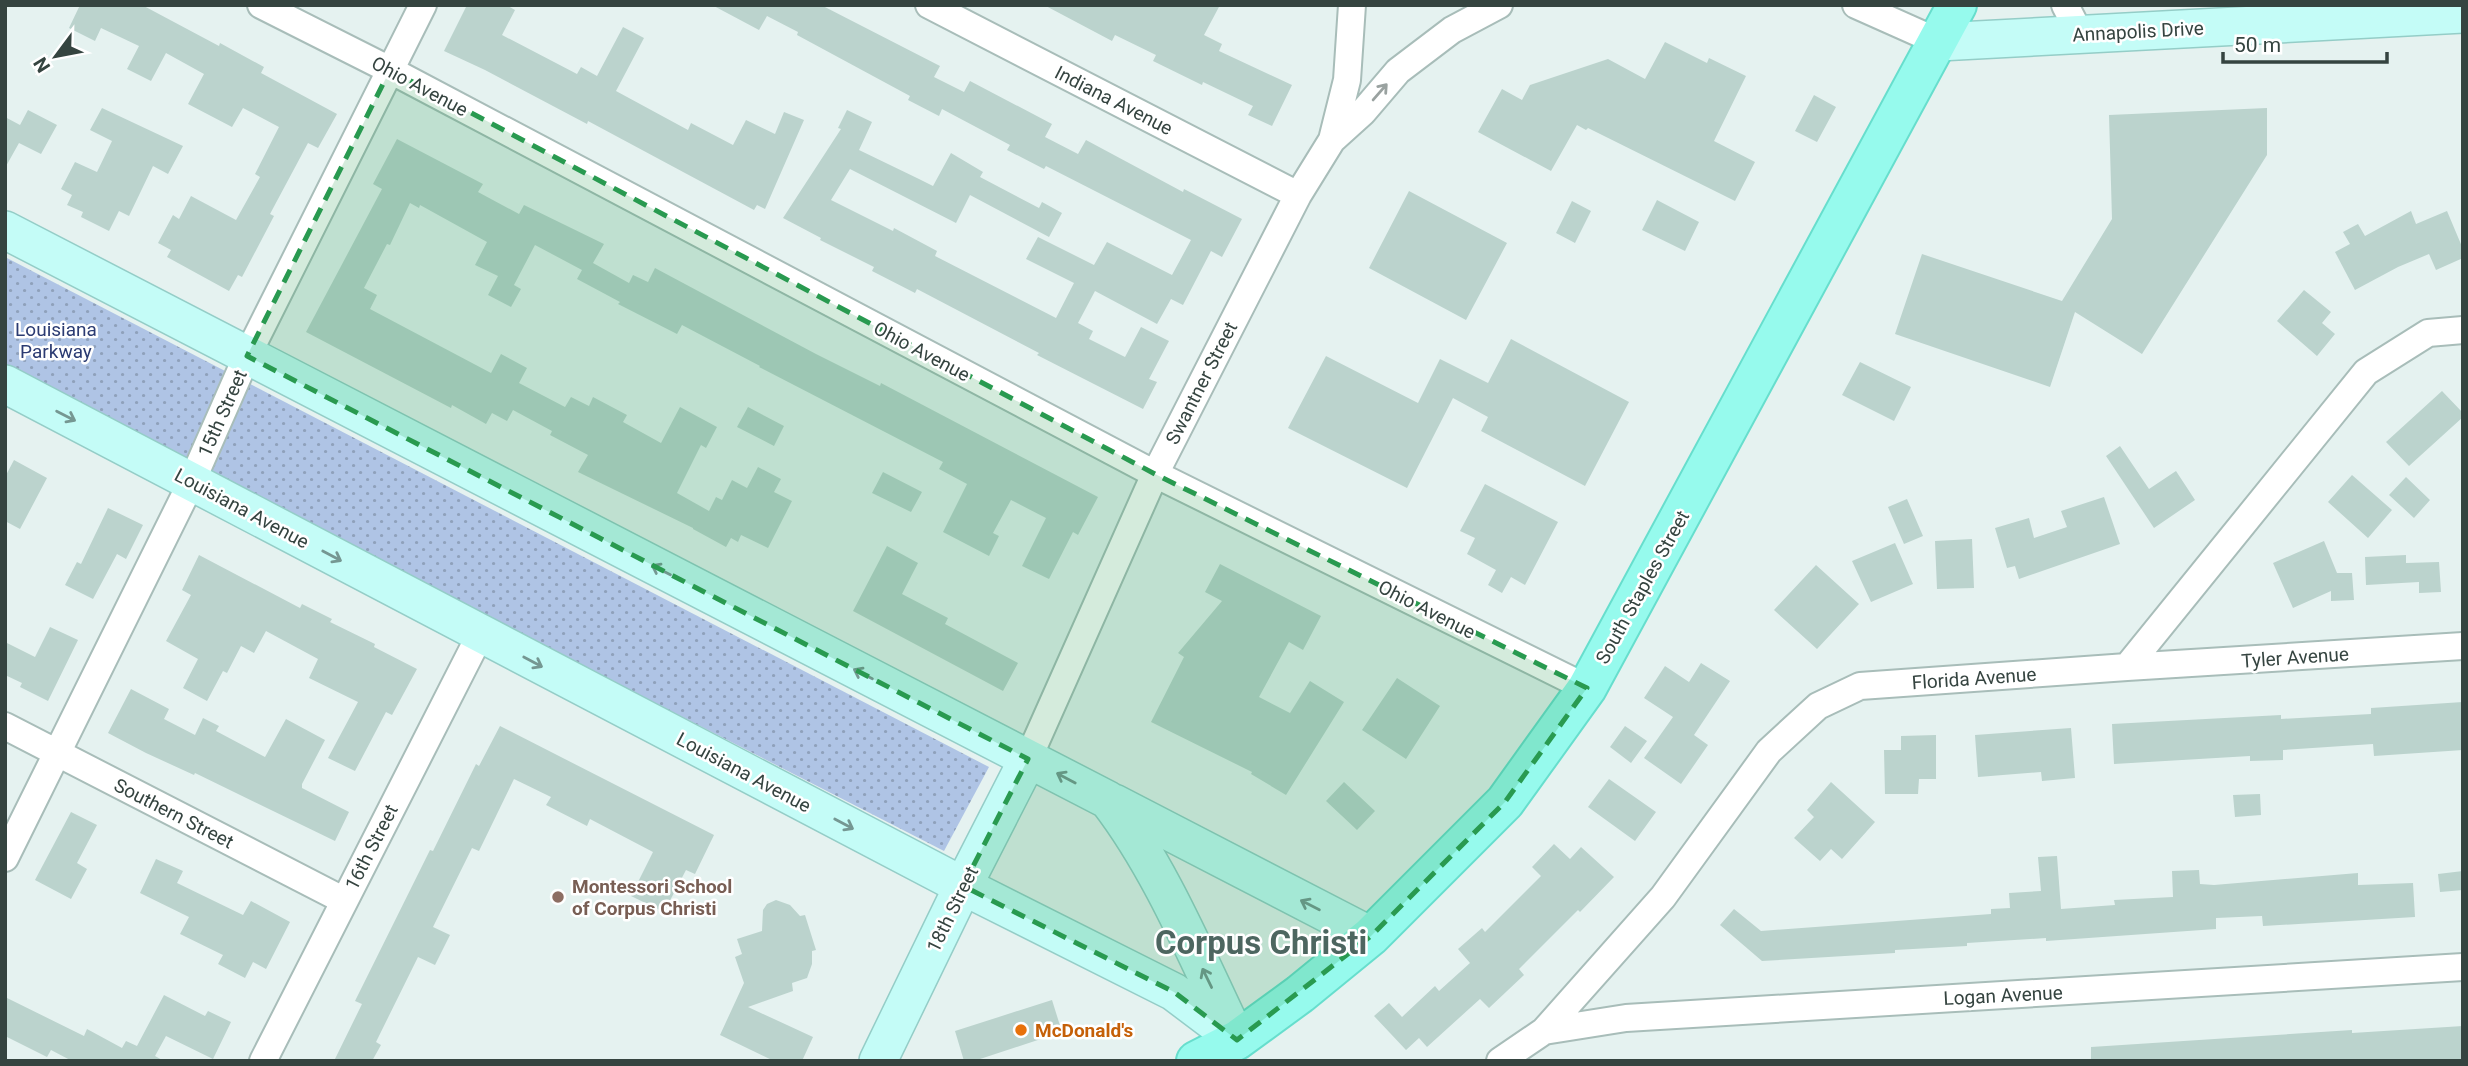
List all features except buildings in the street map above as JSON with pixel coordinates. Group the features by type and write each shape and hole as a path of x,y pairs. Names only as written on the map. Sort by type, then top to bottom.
{"main road":[{"name":"South Staples Street","path":"1196,1061 1244,1050 1300,994 1371,936 1505,802 1587,688 1957,5"},
{"name":"Annapolis Drive","path":"1939,42 2073,20 2373,12 2463,14"},
{"path":"5,230 1371,936"},
{"name":"Louisiana Avenue","path":"5,384 480,635 963,886 1174,992 1244,1050"},
{"name":"18th Street","path":"878,1061 1028,759"},
{"path":"1108,800 1128,826 1244,1050"}],"street":[{"name":"Ohio Avenue","path":"261,5 390,70 1155,474 1587,688"},
{"name":"15th Street","path":"5,858 59,754 192,481 247,356 423,5"},
{"name":"Indiana Avenue","path":"929,5 1298,195"},
{"name":"Swantner Street","path":"1028,759 1155,474 1298,195 1332,140 1347,80 1352,5"},
{"path":"1332,140 1363,112 1398,71 1452,30 1499,5"},
{"path":"1856,5 1939,42"},
{"path":"2127,667 2366,372 2428,333 2463,330"},
{"name":"16th Street","path":"263,1061 480,635"},
{"name":"Tyler Avenue","path":"2127,667 2463,646"},
{"name":"Florida Avenue","path":"1500,1061 1544,1031 1663,897 1769,751 1818,706 1860,686 2127,667"},
{"name":"Southern Street","path":"5,726 343,900"},
{"name":"Logan Avenue","path":"1544,1031 1626,1018 2463,967"}],"highlighted area":[{"path":"390,70 1155,474 1587,688 1505,802 1371,936 1237,1040 1174,992 963,886 1028,759 247,356"}],"green space":[{"name":"Louisiana Parkway","path":"5,257 989,767 944,851 5,370"}],"place":[{"name":"Montessori School of Corpus Christi","path":"558,897"},
{"name":"McDonald's","path":"1021,1030"}],"district":[{"name":"Corpus Christi","path":"1261,942"}]}
